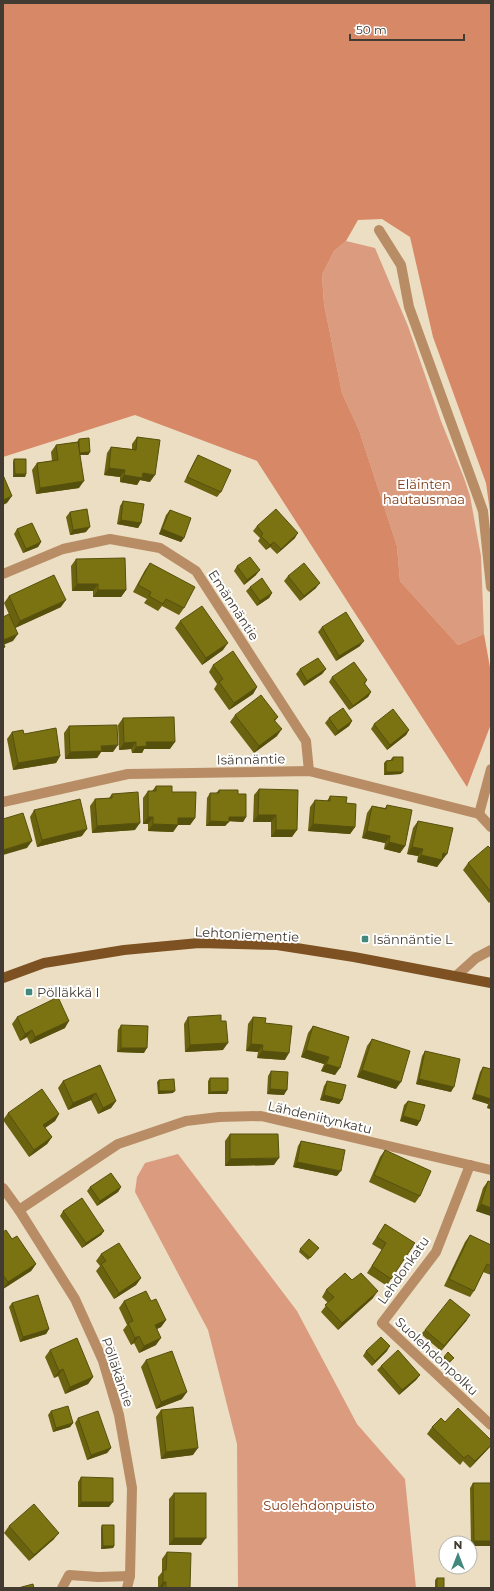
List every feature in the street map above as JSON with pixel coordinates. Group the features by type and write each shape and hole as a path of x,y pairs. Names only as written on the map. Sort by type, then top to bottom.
{"main road":[{"name":"Lehtoniementie","path":"3,978 44,963 124,950 199,943 277,945 354,957 491,983"}],"street":[{"path":"379,230 401,265 409,307 483,511 491,587"},
{"name":"Emännäntie","path":"3,574 63,549 110,539 160,548 196,571 306,741 309,771"},
{"path":"491,769 479,814 491,827"},
{"name":"Isännäntie","path":"3,802 128,774 309,771 479,814"},
{"path":"456,976 476,958 491,950"},
{"name":"Lähdeniitynkatu","path":"19,1210 118,1144 186,1121 219,1118 261,1116 491,1170"},
{"name":"Lehdonkatu","path":"382,1323 436,1252 470,1165"},
{"name":"Pölläkäntie","path":"3,1188 19,1210 75,1299 103,1361 119,1415 132,1488 130,1576 128,1588"},
{"name":"Suolehdonpolku","path":"382,1323 491,1425"},
{"path":"62,1588 69,1575 98,1577 130,1576"}],"green space":[{"name":"Eläinten hautausmaa","path":"346,241 375,248 408,326 441,421 470,496 481,556 484,634 458,645 400,581 397,546 359,430 342,393 324,304 322,275 334,251"},
{"name":"Suolehdonpuisto","path":"178,1154 297,1311 357,1424 405,1479 416,1588 238,1588 237,1444 208,1330 135,1192 137,1177 145,1163"}],"shaded area":[{"path":"3,3 491,3 491,519 486,483 433,337 410,237 382,219 358,220 346,241 334,251 322,275 324,304 342,393 359,430 397,546 400,581 458,645 484,634 491,673 491,724 467,787 257,461 135,415 3,457"}],"building":[{"path":"137,437 160,440 155,475 143,473 142,478 124,475 125,470 109,468 111,447 136,450"},
{"path":"89,438 90,452 79,453 79,439"},
{"path":"78,442 84,481 40,488 37,463 58,460 56,445"},
{"path":"198,455 231,470 221,492 187,477"},
{"path":"14,459 26,459 26,474 15,474"},
{"path":"3,475 12,496 3,500"},
{"path":"123,501 144,504 141,523 121,520"},
{"path":"87,509 90,527 73,530 70,512"},
{"path":"276,509 298,533 281,549 274,542 270,545 261,536 263,534 257,526"},
{"path":"170,510 191,518 184,538 162,529"},
{"path":"32,523 41,542 26,549 17,529"},
{"path":"250,557 260,570 247,580 237,566"},
{"path":"125,558 126,590 98,590 98,584 77,584 76,559"},
{"path":"150,563 195,587 184,608 166,599 163,604 149,596 151,592 138,585"},
{"path":"304,563 320,583 304,596 288,576"},
{"path":"54,575 66,600 20,621 9,596"},
{"path":"262,578 272,593 260,601 250,587"},
{"path":"202,606 228,643 206,658 180,621"},
{"path":"346,612 364,641 339,656 322,627"},
{"path":"9,614 18,634 3,640 3,617"},
{"path":"233,651 257,687 234,703 219,682 223,679 213,665"},
{"path":"318,658 326,669 307,681 300,669"},
{"path":"354,662 367,680 364,683 371,692 353,706 332,677"},
{"path":"261,695 278,717 274,720 282,729 259,746 235,715"},
{"path":"343,708 352,721 338,731 329,718"},
{"path":"393,709 409,730 390,745 374,724"},
{"path":"174,717 175,742 146,742 147,746 136,747 136,742 124,743 123,718"},
{"path":"117,725 118,745 101,746 102,751 70,752 69,726"},
{"path":"56,728 60,756 18,763 12,732 23,730 24,734"},
{"path":"393,757 403,757 403,772 386,772 386,761 393,760"},
{"path":"156,786 172,786 172,792 196,792 195,818 178,818 178,825 153,824 153,817 148,817 148,791 156,791"},
{"path":"259,789 298,790 297,830 276,830 276,815 258,815"},
{"path":"219,790 238,790 238,794 246,794 246,817 229,817 229,822 210,821 210,793 219,793"},
{"path":"138,792 140,823 97,826 95,799 112,798 112,794"},
{"path":"330,796 347,797 346,803 356,804 355,827 313,824 315,800 330,801"},
{"path":"80,799 87,829 42,840 34,810"},
{"path":"387,805 412,810 405,846 389,842 390,836 367,831 372,806 386,809"},
{"path":"23,813 32,841 3,850 3,819"},
{"path":"418,821 453,828 447,854 443,853 442,860 421,855 423,849 412,847"},
{"path":"488,846 491,849 491,892 468,863"},
{"path":"58,997 69,1021 35,1037 32,1030 25,1034 17,1017"},
{"path":"221,1015 221,1021 226,1021 228,1043 190,1045 188,1017"},
{"path":"253,1017 266,1018 265,1023 292,1026 289,1053 262,1051 263,1045 251,1044"},
{"path":"121,1025 148,1026 147,1048 121,1048"},
{"path":"313,1026 349,1037 340,1068 326,1064 329,1057 306,1050"},
{"path":"372,1039 410,1051 401,1082 362,1070"},
{"path":"425,1051 460,1059 454,1087 419,1079"},
{"path":"100,1065 116,1101 103,1108 96,1093 73,1103 63,1081"},
{"path":"483,1067 491,1069 491,1099 475,1094"},
{"path":"271,1071 288,1072 287,1090 270,1089"},
{"path":"210,1078 228,1078 228,1091 210,1092"},
{"path":"174,1079 175,1091 159,1091 159,1080"},
{"path":"327,1081 346,1085 342,1100 324,1095"},
{"path":"42,1089 59,1114 43,1125 52,1137 34,1150 8,1113"},
{"path":"408,1101 425,1105 420,1121 403,1116"},
{"path":"230,1134 278,1134 279,1158 230,1159"},
{"path":"301,1141 345,1150 341,1171 297,1162"},
{"path":"385,1150 431,1171 420,1196 374,1175"},
{"path":"111,1173 121,1187 100,1201 90,1187"},
{"path":"488,1181 491,1182 491,1208 481,1204"},
{"path":"82,1198 104,1231 86,1243 63,1211"},
{"path":"385,1224 415,1243 391,1279 372,1266 386,1243 377,1237"},
{"path":"6,1230 12,1239 17,1236 36,1264 8,1282 3,1275 3,1232"},
{"path":"470,1235 491,1245 491,1266 487,1264 474,1291 449,1279"},
{"path":"309,1239 319,1248 310,1258 300,1249"},
{"path":"119,1243 141,1278 119,1293 101,1264 106,1261 101,1254"},
{"path":"345,1273 352,1280 361,1273 378,1291 342,1323 325,1305 334,1297 326,1290"},
{"path":"146,1291 151,1301 156,1299 166,1320 155,1325 161,1338 144,1346 139,1336 135,1338 128,1323 133,1321 124,1301"},
{"path":"38,1295 49,1329 23,1337 12,1303"},
{"path":"450,1299 470,1315 444,1346 425,1330"},
{"path":"381,1337 390,1346 375,1361 366,1351"},
{"path":"77,1338 93,1377 70,1387 63,1369 59,1371 50,1350"},
{"path":"398,1350 420,1375 402,1390 381,1366"},
{"path":"172,1351 187,1392 161,1402 146,1360"},
{"path":"448,1352 454,1358 449,1362 444,1357"},
{"path":"68,1406 73,1423 56,1428 51,1411"},
{"path":"193,1407 198,1448 166,1452 161,1410"},
{"path":"458,1408 491,1440 491,1445 475,1461 468,1455 464,1458 432,1427 441,1418 445,1422"},
{"path":"98,1411 111,1448 91,1455 78,1418"},
{"path":"81,1477 113,1478 113,1502 81,1502"},
{"path":"473,1483 491,1483 491,1541 478,1541 478,1535 474,1535"},
{"path":"174,1493 206,1493 206,1538 174,1538"},
{"path":"34,1504 59,1533 34,1555 9,1526"},
{"path":"102,1525 114,1525 114,1546 103,1546"},
{"path":"167,1552 191,1553 190,1588 166,1588 166,1582 163,1582 163,1570 166,1570"},
{"path":"437,1578 444,1578 444,1588 437,1588"},
{"path":"33,1584 34,1588 18,1588"}],"place":[{"name":"Isännäntie L","path":"365,939"},
{"name":"Pölläkkä I","path":"29,992"}]}
